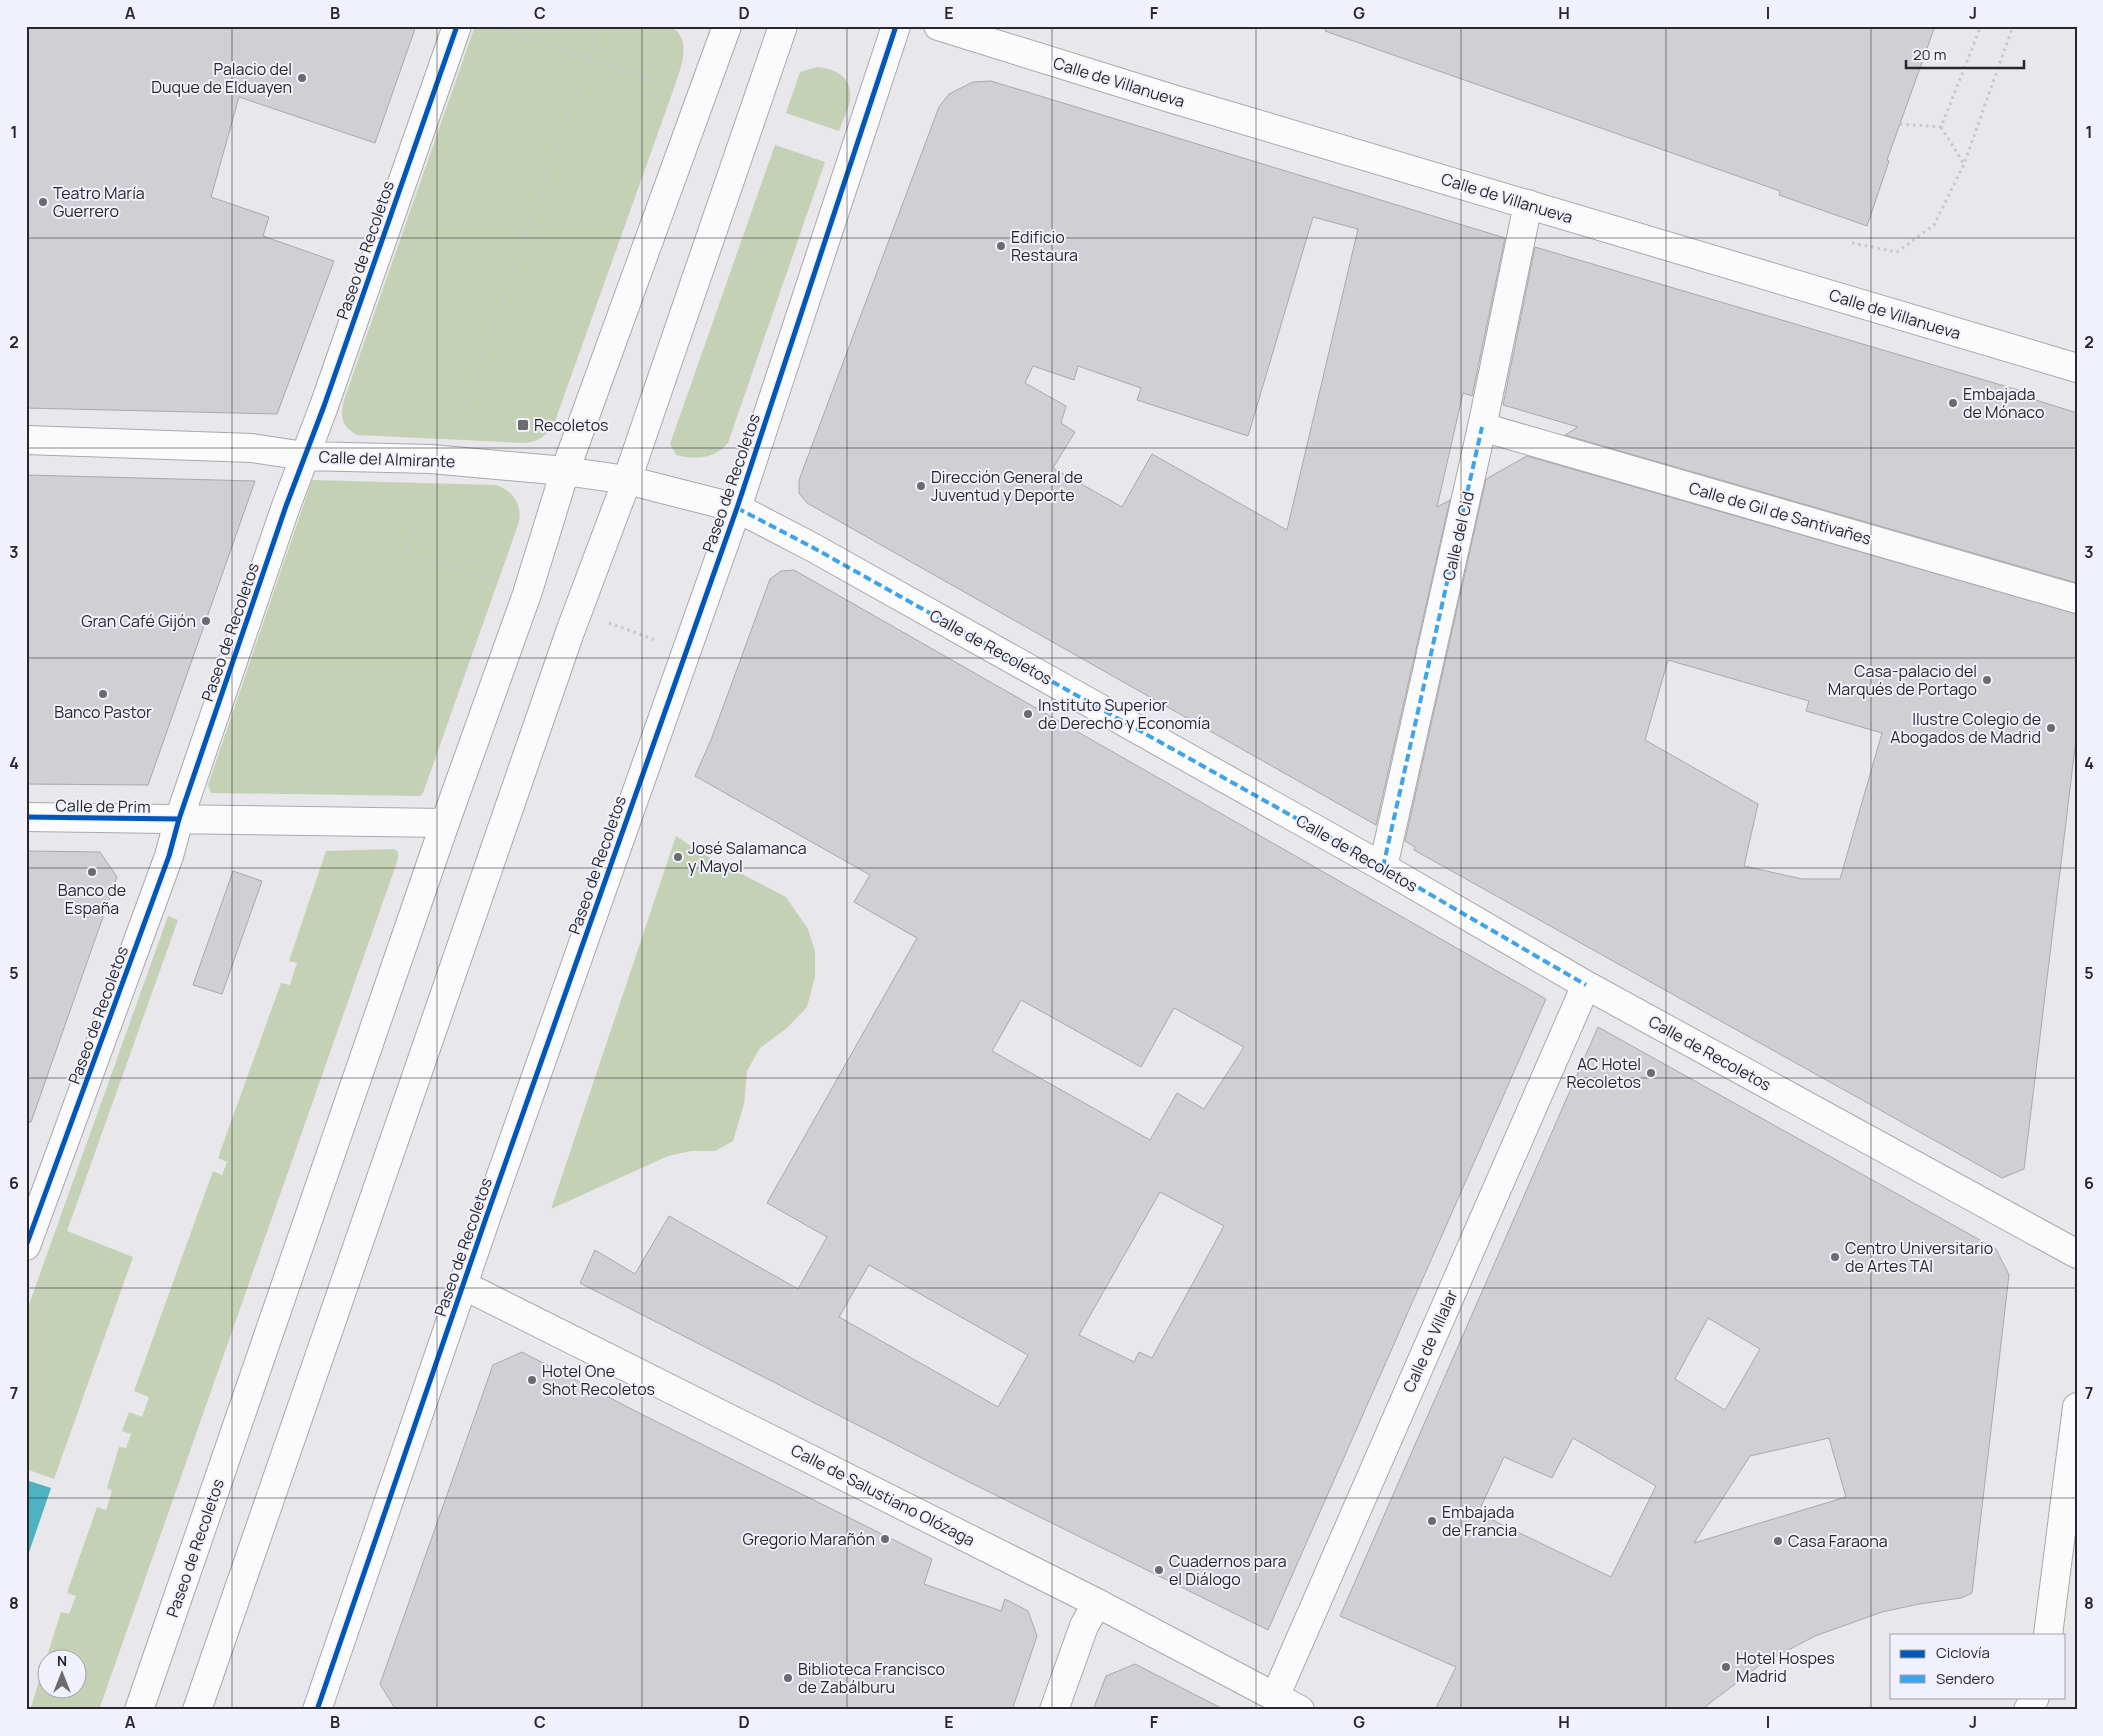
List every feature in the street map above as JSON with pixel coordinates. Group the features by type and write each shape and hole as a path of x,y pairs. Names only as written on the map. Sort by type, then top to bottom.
{"main road":[{"name":"Paseo de Recoletos","path":"26,1246 163,874 179,819 286,506 324,406 457,26"},
{"name":"Paseo de Recoletos","path":"139,1710 445,823 527,594 565,471 727,26"},
{"path":"197,1710 570,632 627,480 783,26"},
{"name":"Paseo de Recoletos","path":"317,1710 463,1285 737,508 896,26"},
{"name":"Calle de Villanueva","path":"938,26 1173,99 2077,368"},
{"name":"Calle del Cid","path":"1383,868 1482,428 1528,204"},
{"name":"Calle de Gil de Santivañes","path":"1482,428 2077,599"},
{"name":"Calle del Almirante","path":"26,440 252,448 304,456 447,461 565,471 627,480"},
{"name":"Calle de Recoletos","path":"627,480 737,508 812,546 1383,868 1586,985 2077,1254"},
{"name":"Calle de Prim","path":"26,817 445,823"},
{"name":"Calle de Villalar","path":"1274,1697 1586,985"},
{"name":"Calle de Salustiano Olózaga","path":"463,1285 1097,1603 1300,1710"},
{"path":"2048,1634 2077,1407"},
{"path":"1054,1710 1084,1626 1097,1603"},
{"path":"2028,1710 2034,1698"}],"path":[{"path":"493,26 674,88"},
{"path":"406,552 447,461 600,26"},
{"path":"1941,127 1981,26"},
{"path":"1852,243 1897,252 1934,225 1964,164 2013,26"},
{"path":"1900,124 1941,127"},
{"path":"1941,127 1964,164"}],"green space":[{"path":"475,26 670,26 682,38 682,63 554,424 548,432 535,441 525,443 357,435 343,421 344,400"},
{"path":"817,67 837,72 849,85 849,104 839,131 786,113 800,72"},
{"path":"775,145 825,162 728,443 717,452 704,457 676,455 670,444"},
{"path":"312,480 496,485 512,494 518,504 519,522 423,793 420,796 211,793 208,785"},
{"path":"676,836 703,854 786,897 808,929 815,951 815,977 807,1007 787,1028 760,1048 747,1071 744,1104 733,1141 715,1151 691,1151 668,1156 551,1209"},
{"path":"394,849 398,852 398,859 99,1710 30,1710 38,1685 38,1698 88,1698 88,1648 50,1648 61,1612 69,1614 76,1596 67,1593 97,1507 106,1510 112,1491 107,1488 119,1447 126,1448 131,1434 122,1431 129,1412 142,1417 149,1397 134,1391 213,1171 222,1175 227,1162 218,1158 281,983 290,985 297,963 289,961 326,851"},
{"path":"168,916 178,920 67,1231 133,1257 54,1479 26,1469 26,1313"}],"water":[{"path":"26,1480 51,1488 26,1561"}],"building":[{"path":"26,26 416,26 375,143 239,97 211,197 269,217 263,236 334,261 277,414 26,408"},
{"path":"1326,26 1935,26 1887,160 1889,161 1867,226 1779,195 1780,191 1325,31"},
{"path":"991,81 1505,238 1472,396 1463,393 1437,507 1450,500 1376,825 807,503 799,493 799,480 939,107 949,94 973,82","holes":["1313,217 1358,229 1287,530 1152,454 1122,507 1053,468 1075,432 1061,423 1066,406 1025,383 1033,366 1074,380 1078,366 1141,388 1137,400 1248,436"]},
{"path":"1535,247 2018,390 2017,394 2077,413 2077,583 1565,435 1578,427 1503,405"},
{"path":"1527,456 2077,614 2077,731 2024,1169 2002,1178 1414,850 1415,847 1405,841 1486,479","holes":["1668,660 1809,701 1806,711 1882,733 1840,879 1802,879 1744,866 1758,804 1645,740"]},
{"path":"26,475 255,481 148,785 26,784"},
{"path":"794,570 1546,999 1268,1630 965,1480 580,1283 595,1250 635,1274 669,1216 798,1289 827,1237 767,1203 917,938 854,902 870,875 695,776 711,740 770,579 781,571","holes":["1021,1000 1141,1067 1174,1008 1244,1047 1204,1109 1177,1093 1150,1140 992,1051","1160,1192 1224,1226 1152,1358 1139,1352 1134,1362 1079,1335","869,1265 1028,1355 998,1407 839,1317"]},
{"path":"26,851 100,852 117,877 31,1122 26,1122"},
{"path":"233,871 262,881 222,994 193,985"},
{"path":"1598,1027 1996,1249 2009,1275 1972,1593 1961,1598 1882,1612 1815,1636 1760,1665 1701,1710 1435,1710 1456,1667 1340,1616","holes":["1708,1318 1760,1349 1725,1410 1675,1379","1573,1438 1656,1486 1611,1577 1478,1513 1504,1457 1552,1478","1829,1438 1846,1497 1694,1543 1750,1456"]},
{"path":"522,1352 641,1414 932,1559 924,1584 1001,1611 1005,1599 1028,1611 1037,1636 1012,1710 396,1710 380,1684 493,1365"},
{"path":"1135,1664 1225,1710 1093,1710 1106,1676"}],"marked path":[{"path":"1383,867 1482,427"},
{"path":"737,508 812,547 1383,867 1586,985"}],"cycle path":[{"path":"26,1246 169,856 179,819 286,506 324,406 457,26"},
{"path":"317,1710 487,1215 737,508 896,26"},
{"path":"26,817 179,819"}],"place":[{"name":"Palacio del Duque de Elduayen","path":"302,78"},
{"name":"Teatro María Guerrero","path":"43,202"},
{"name":"Edificio Restaura","path":"1001,246"},
{"name":"Embajada de Mónaco","path":"1953,403"},
{"name":"Recoletos","path":"523,425"},
{"name":"Dirección General de Juventud y Deporte","path":"921,486"},
{"name":"Gran Café Gijón","path":"206,621"},
{"name":"Casa-palacio del Marqués de Portago","path":"1987,680"},
{"name":"Banco Pastor","path":"103,694"},
{"name":"Instituto Superior de Derecho y Economía","path":"1028,714"},
{"name":"Ilustre Colegio de Abogados de Madrid","path":"2051,728"},
{"name":"José Salamanca y Mayol","path":"678,857"},
{"name":"Banco de España","path":"92,872"},
{"name":"AC Hotel Recoletos","path":"1651,1073"},
{"name":"Centro Universitario de Artes TAI","path":"1835,1257"},
{"name":"Hotel One Shot Recoletos","path":"532,1380"},
{"name":"Embajada de Francia","path":"1432,1521"},
{"name":"Gregorio Marañón","path":"885,1539"},
{"name":"Casa Faraona","path":"1778,1541"},
{"name":"Cuadernos para el Diálogo","path":"1159,1570"},
{"name":"Hotel Hospes Madrid","path":"1726,1667"},
{"name":"Biblioteca Francisco de Zabálburu","path":"788,1678"}]}
